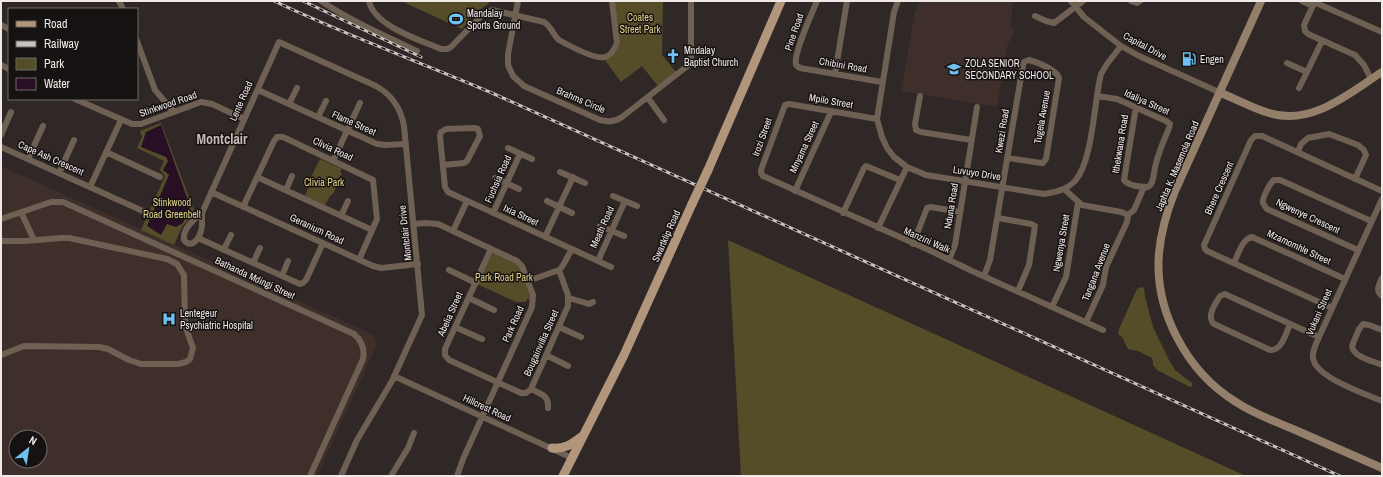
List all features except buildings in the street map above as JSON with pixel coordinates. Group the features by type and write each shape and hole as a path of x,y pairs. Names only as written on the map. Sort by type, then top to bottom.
{"main road":[{"name":"Swartklip Road","path":"563,476 624,355 708,170 781,1"},
{"name":"Japhta K. Masemola Road","path":"1261,1 1221,93 1168,207 1159,254 1164,303 1174,330 1189,358 1209,381 1235,402 1259,415 1382,468"},
{"path":"1221,93 1268,113 1297,116 1321,110 1382,72"},
{"path":"552,448 560,449 570,445 583,435"}],"street":[{"path":"321,1 368,28 418,51"},
{"path":"369,1 370,8 386,24 444,50 451,47 482,14 492,10 544,22 549,26 559,40 603,58 610,54 617,43 612,1"},
{"name":"Brahms Circle","path":"518,1 509,45 508,61 511,72 521,84 606,122 619,119 648,98 687,67 691,62 691,1"},
{"name":"Pine Road","path":"800,68 796,65 795,59 805,28 817,1"},
{"path":"835,74 847,1"},
{"name":"Luvuyo Drive","path":"898,1 894,12 877,119 879,129 887,148 894,157 906,167 926,175 1044,194 1054,193 1064,189 1075,181 1083,168 1100,79 1104,69 1121,46"},
{"name":"Capital Drive","path":"1071,1 1084,17 1121,46 1138,56 1221,93"},
{"path":"1035,16 1054,23 1083,1"},
{"path":"1131,1 1137,3 1140,1"},
{"path":"1302,1 1314,3 1382,32"},
{"path":"1314,3 1304,28 1305,32 1348,52 1359,59 1371,79"},
{"path":"1299,88 1322,41"},
{"name":"Lente Road","path":"202,213 189,224 183,236 185,242 190,244 195,242 198,238 202,226 202,213 279,42"},
{"name":"Montclair Drive","path":"279,42 376,86 386,93 394,102 400,111 403,121 422,315 394,376 357,440 341,476"},
{"path":"138,44 155,90 174,112"},
{"name":"Tugela Avenue","path":"1008,158 1041,163 1043,163 1046,159 1059,75 1055,71 1026,60"},
{"name":"Kwezi Road","path":"984,276 990,260 1023,65 1026,60"},
{"path":"1286,63 1307,72"},
{"name":"Chibini Road","path":"800,68 882,82"},
{"path":"289,104 297,88"},
{"name":"Flame Street","path":"258,90 380,145 406,144"},
{"path":"920,96 915,124 916,130 971,140"},
{"name":"Idaliya Street","path":"1097,96 1117,99 1166,121 1170,126 1157,156 1152,182 1147,186"},
{"path":"648,98 664,120"},
{"name":"Stinkwood Road","path":"77,100 121,120 137,125 195,104 206,102 244,119"},
{"name":"Flame Street","path":"318,118 326,101"},
{"path":"333,161 360,103"},
{"name":"Mpilo Street","path":"783,108 785,105 789,104 877,119"},
{"name":"Nduna Road","path":"949,260 955,245 977,107"},
{"name":"Ithekwana Road","path":"1136,107 1124,178 1127,183 1147,186"},
{"name":"Irozi Street","path":"761,173 760,170 783,108"},
{"path":"1,135 11,112"},
{"name":"Mnyama Street","path":"795,191 831,112"},
{"name":"Cape Ash Crescent","path":"1,147 90,187 121,120"},
{"path":"28,159 43,126"},
{"name":"Ixia Street","path":"443,165 464,163 467,161 480,136 478,129 442,130 440,136 443,165 446,190 466,201 611,267"},
{"path":"1298,152 1305,140 1311,137 1326,134 1333,135 1358,145 1364,150 1366,155 1355,179"},
{"name":"Bhere Crescent","path":"1332,308 1207,251 1204,245 1251,140 1255,136 1262,136 1382,191"},
{"name":"Clivia Road","path":"243,207 274,141 279,137 333,161 373,180 378,217 359,260"},
{"path":"59,173 74,140"},
{"path":"508,148 532,159"},
{"path":"106,152 160,177"},
{"name":"Fuchsia Road","path":"493,213 520,154"},
{"path":"843,213 866,166 900,180"},
{"path":"878,228 906,167"},
{"path":"560,172 585,183"},
{"name":"Manzini Walk","path":"761,173 763,176 795,191 1103,330"},
{"path":"286,190 292,176"},
{"path":"257,177 372,230"},
{"path":"546,237 573,177"},
{"path":"495,178 519,189"},
{"name":"Ngwenye Crescent","path":"1358,250 1267,208 1263,203 1263,199 1274,180 1280,180 1371,221"},
{"name":"Tangana Avenue","path":"1086,322 1103,285 1106,267 1127,222 1128,215 1134,210 1147,186"},
{"path":"90,187 145,212"},
{"path":"1064,189 1078,203 1086,206 1121,212 1128,215"},
{"name":"Geranium Road","path":"211,192 359,260 378,267 418,264"},
{"path":"613,196 637,206"},
{"name":"Vukani Street","path":"1382,198 1313,352 1313,358 1318,370 1332,379 1382,401"},
{"name":"Bathanda Mdingi Street","path":"1,219 56,201 68,204 351,332 357,337 363,347 363,359 310,476"},
{"path":"341,216 348,201"},
{"path":"453,231 466,201"},
{"name":"Meath Road","path":"598,261 625,201"},
{"path":"547,202 572,213"},
{"name":"Ngwenya Street","path":"1052,307 1066,276 1078,203"},
{"path":"913,244 927,208 930,207 960,212"},
{"path":"21,212 34,240"},
{"path":"998,218 1035,226 1029,265 1018,291"},
{"name":"Park Road","path":"414,224 432,223 453,231 519,262 533,295 532,307 463,459 457,476"},
{"path":"600,226 624,236"},
{"path":"224,250 231,235"},
{"name":"Mzamomhle Street","path":"1234,264 1243,243 1252,237 1345,279"},
{"path":"1,241 69,238 167,259 177,264 183,271 185,279 185,323 193,348 193,353 190,359 183,364 150,365 136,363 108,349 99,347 24,346 1,355"},
{"path":"198,238 300,284 305,282 323,243"},
{"path":"253,263 260,248"},
{"name":"Abelia Street","path":"491,249 445,351 447,358 498,382"},
{"path":"528,281 559,270 572,250"},
{"path":"282,276 288,261"},
{"path":"450,270 476,283"},
{"path":"559,270 569,298 587,304 591,304 593,302"},
{"path":"1382,278 1378,289 1382,296"},
{"path":"1290,324 1279,347 1274,350 1270,350 1214,324 1211,316 1220,296 1225,294 1319,337"},
{"path":"469,298 494,310"},
{"name":"Bougainvillia Street","path":"498,382 521,393 526,393 531,389 568,306 569,298"},
{"path":"1382,330 1363,324 1359,329 1352,346 1354,352 1382,365"},
{"path":"455,327 482,339"},
{"path":"559,327 581,337"},
{"path":"546,355 568,366"},
{"name":"Hillcrest Road","path":"394,376 572,458"},
{"path":"531,389 547,398 549,401 548,408"},
{"path":"391,476 408,448 414,434"}],"shaded area":[{"name":"ZOLA SENIOR SECONDARY SCHOOL","path":"920,1 1013,1 1010,27 1015,30 1007,46 997,107 901,91 915,12"},
{"name":"Lentegeur Psychiatric Hospital","path":"1,166 374,335 377,344 317,476 1,476"}],"green space":[{"name":"Mandalay Sports Ground","path":"401,1 489,1 488,4 479,10 462,29"},
{"name":"Coates Street Park","path":"614,1 663,1 662,55 676,72 658,86 642,66 621,82 605,60 616,51 620,44"},
{"name":"Stinkwood Road Greenbelt","path":"161,123 195,213 182,227 174,245 141,230 165,176 160,170 164,161 137,148 142,137 140,131"},
{"name":"Clivia Park","path":"320,159 342,169 340,172 342,173 333,194 330,196 325,205 305,196 309,186 308,183"},
{"path":"728,240 1246,476 741,476"},
{"name":"Park Road Park","path":"493,253 519,265 532,300 527,299 526,302 516,302 477,284"},
{"path":"1141,287 1144,288 1153,327 1169,360 1175,370 1192,383 1192,386 1190,387 1157,370 1153,365 1152,358 1138,351 1128,349 1122,337 1118,334 1137,289"}],"water":[{"name":"Stinkwood Road Greenbelt","path":"161,125 190,206 183,223 176,227 167,224 161,235 147,226 169,175 163,170 168,161 166,157 141,147 146,132"}],"railway":[{"path":"274,1 492,93 1340,476"},
{"path":"303,1 421,57"}],"place":[{"name":"Mandalay Sports Ground","path":"456,19"},
{"name":"Mndalay Baptist Church","path":"673,56"},
{"name":"Engen","path":"1189,59"},
{"name":"ZOLA SENIOR SECONDARY SCHOOL","path":"954,69"},
{"name":"Lentegeur Psychiatric Hospital","path":"169,319"}],"district":[{"name":"Montclair","path":"222,139"}]}
